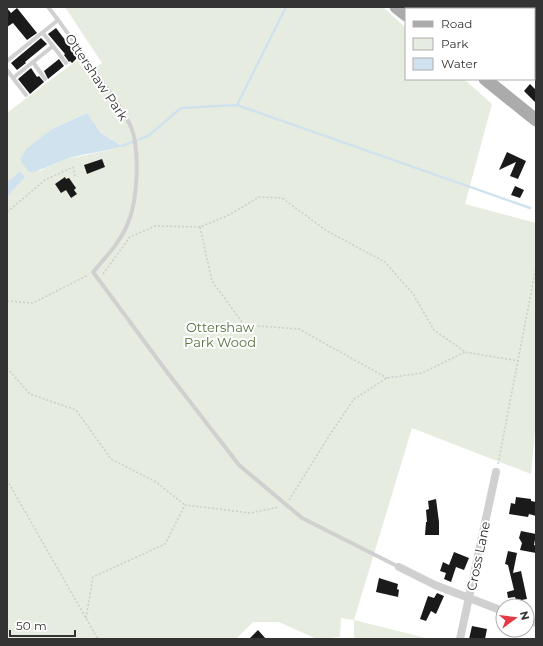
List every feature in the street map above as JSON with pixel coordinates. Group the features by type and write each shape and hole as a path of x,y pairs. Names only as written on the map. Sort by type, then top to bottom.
{"main road":[{"path":"396,7 405,14"},
{"path":"486,80 536,120"}],"street":[{"name":"Cross Lane","path":"460,639 496,472"},
{"path":"399,567 435,585 495,608"}],"lane":[{"name":"Ottershaw Park","path":"48,7 118,104 131,127 136,145 137,165 135,195 128,224 113,248 93,272"},
{"path":"7,61 58,20"},
{"path":"43,33 66,63"},
{"path":"13,78 54,46"},
{"path":"33,62 45,80"},
{"path":"7,70 26,95"},
{"path":"93,272 167,372 239,465 302,518 399,567"}],"path":[{"path":"7,212 45,180 74,168 75,176"},
{"path":"99,280 130,237 155,226 200,227 229,215 259,197 282,198 327,231 384,262 413,294 434,330 465,352 519,361"},
{"path":"200,227 212,281 244,326 299,329 387,378"},
{"path":"496,472 519,361 536,267"},
{"path":"7,301 33,303 93,272"},
{"path":"7,368 30,394 76,410 111,459 156,482 185,505"},
{"path":"7,480 98,639"}],"green space":[{"name":"Ottershaw Park Wood","path":"65,7 383,7 405,27 405,80 465,80 492,104 465,204 536,223 536,420 531,474 412,428 354,620 341,618 340,637 317,639 279,622 253,622 236,639 7,639 7,197 25,177 20,171 7,182 7,113 81,57 91,70 102,63","holes":["87,113 101,133 121,145 110,150 61,160 40,171 20,160 26,150 52,129"]},
{"path":"354,620 430,639 354,639"}],"water":[{"path":"87,113 101,133 122,146 69,158 29,172 20,160 26,149 52,129"},
{"path":"20,171 25,177 7,197 7,182"}],"building":[{"path":"7,8 11,13 17,8 37,33 27,40 13,23 7,27"},
{"path":"56,28 78,57 72,63 70,61 69,62 64,55 65,54 48,34"},
{"path":"41,38 47,44 17,70 11,63"},
{"path":"59,59 64,66 48,79 44,71"},
{"path":"31,68 37,77 39,76 44,82 30,94 18,79"},
{"path":"530,84 536,90 536,103 524,91"},
{"path":"507,152 526,161 518,179 510,176 516,162 499,170"},
{"path":"102,159 105,167 87,174 84,165"},
{"path":"65,177 66,179 69,178 76,188 74,190 77,194 71,198 66,190 61,193 55,184"},
{"path":"515,186 524,190 520,198 511,195"},
{"path":"516,497 531,499 531,501 536,502 536,516 529,514 528,517 509,514 511,503 515,504"},
{"path":"436,499 439,535 425,535 427,522 426,510 429,509 428,501"},
{"path":"521,531 536,534 534,545 536,546 536,553 520,550 522,543 519,538"},
{"path":"508,551 517,553 513,573 521,571 527,598 508,598 507,592 514,590 508,565 505,564"},
{"path":"454,552 469,558 464,570 456,567 451,582 444,579 446,573 440,571 443,562 449,565"},
{"path":"379,578 398,584 398,597 376,592"},
{"path":"437,593 444,596 436,614 431,611 426,621 420,619 428,596 434,598"},
{"path":"472,626 487,629 485,639 469,639"},
{"path":"258,630 266,639 249,639"}],"waterway":[{"path":"237,105 286,7"},
{"path":"122,146 148,136 181,108 237,105 530,208"}]}
